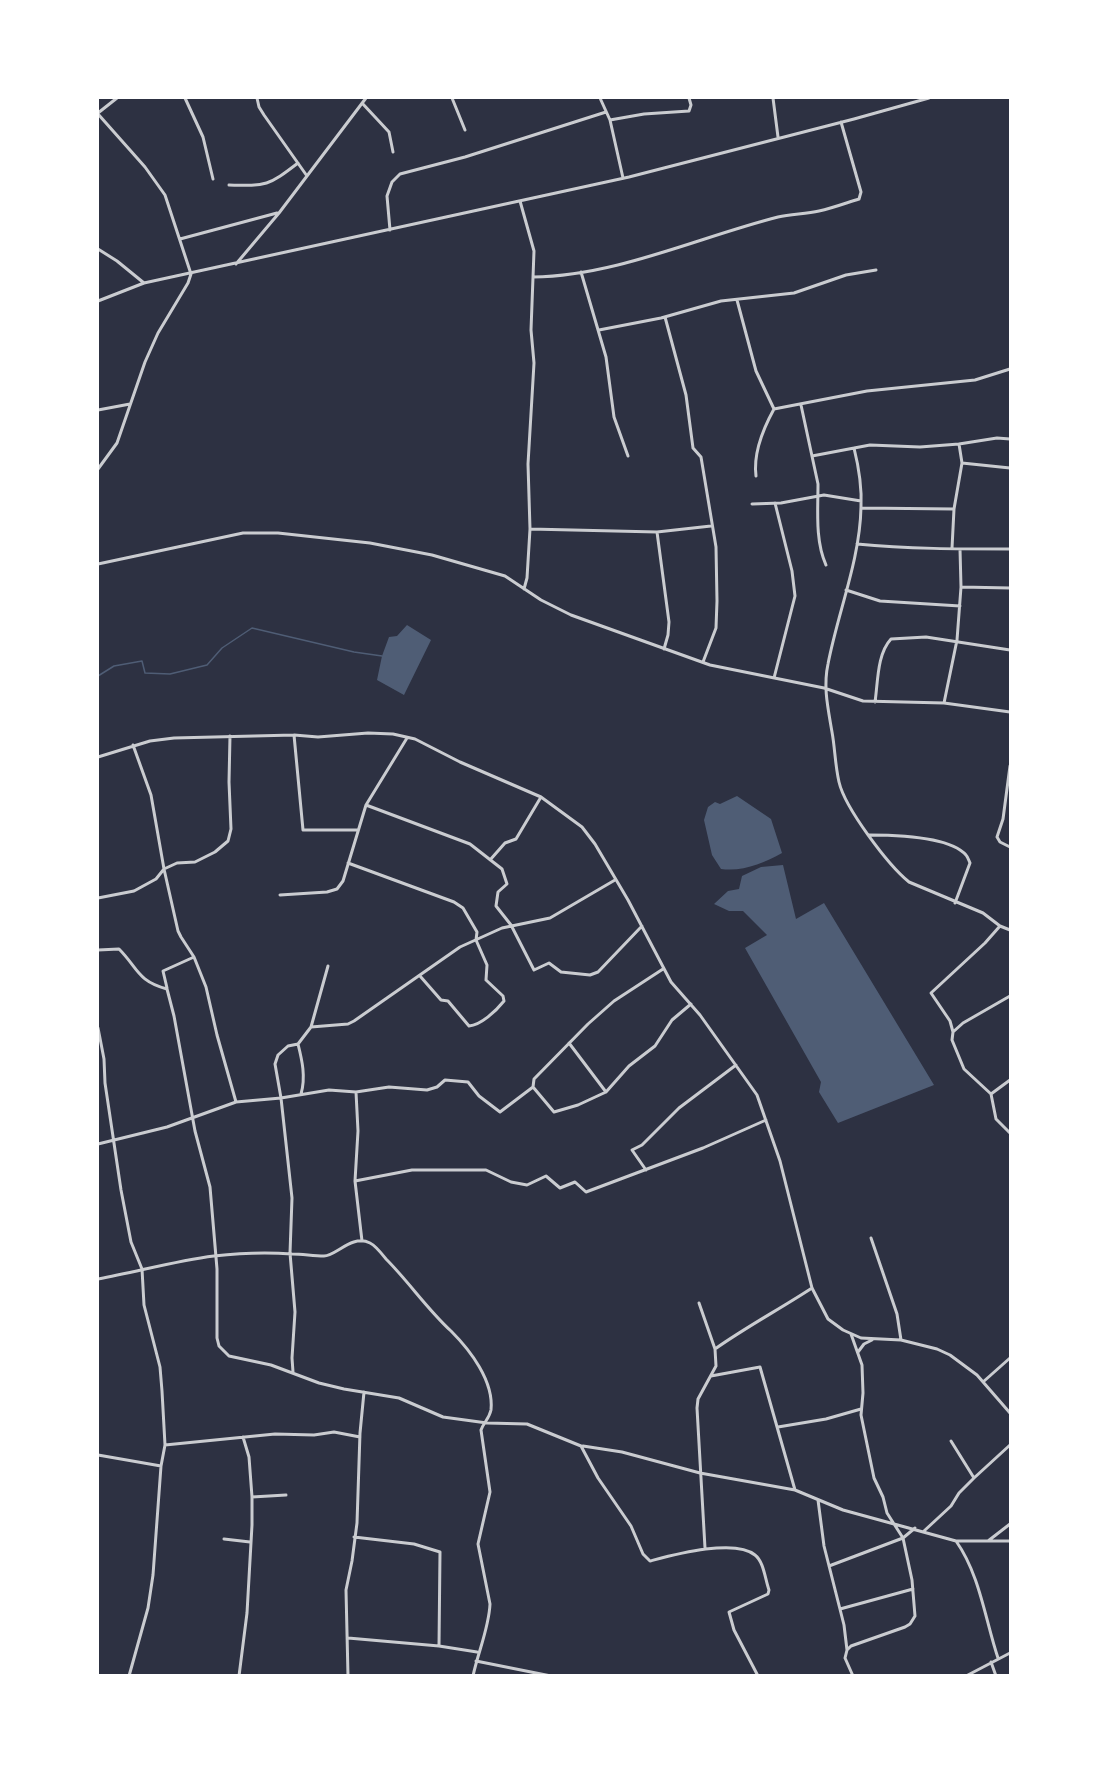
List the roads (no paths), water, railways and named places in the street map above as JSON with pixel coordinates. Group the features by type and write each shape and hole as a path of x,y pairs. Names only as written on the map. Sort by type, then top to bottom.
{"street":[{"path":"98,469 117,443 145,362 158,333 191,274 171,211 158,184 98,114 117,98"},
{"path":"185,98 203,137 213,179"},
{"path":"257,98 264,115 307,176"},
{"path":"236,264 279,213 366,98"},
{"path":"452,98 465,130"},
{"path":"600,98 609,120 623,178"},
{"path":"609,120 644,114 689,111 691,105 689,98"},
{"path":"774,98 778,138"},
{"path":"98,301 144,283 623,178 929,98"},
{"path":"362,103 389,132 393,152"},
{"path":"390,230 387,196 392,182 400,174 465,157 606,112"},
{"path":"533,277 581,272 677,249 779,217 818,211 859,199 861,192 841,122"},
{"path":"229,185 261,186 298,163"},
{"path":"520,201 534,251 531,330 534,363 528,464 530,529 527,578 524,589"},
{"path":"180,239 279,213"},
{"path":"98,249 144,283"},
{"path":"599,330 665,317 721,301 794,293 846,275 876,270"},
{"path":"581,272 606,357 613,412 628,456"},
{"path":"737,300 756,371 774,409"},
{"path":"665,317 686,395 693,448 701,457 716,547 717,617 711,644 703,662"},
{"path":"774,409 867,391 975,380 1011,369"},
{"path":"98,410 130,404"},
{"path":"801,405 818,484 821,550 826,565"},
{"path":"756,476 755,459 767,422 774,409"},
{"path":"813,456 876,445 920,447 997,438 1011,439"},
{"path":"952,548 954,509 962,463 959,444"},
{"path":"854,448 860,476 861,501 857,544 827,664 824,687 839,783 851,807 885,858 909,882 983,913 1000,926 1010,928"},
{"path":"962,463 1011,468"},
{"path":"752,504 775,503 824,495 861,501"},
{"path":"774,678 795,596 792,571 775,503"},
{"path":"861,508 954,509"},
{"path":"530,529 657,532 711,526"},
{"path":"657,532 669,622 663,650"},
{"path":"98,564 243,533 278,533 370,543 432,555 505,576 571,615 663,650 703,662 824,687 863,701 944,703 1011,712"},
{"path":"857,544 931,550 1011,549"},
{"path":"944,703 957,640 961,586 960,549"},
{"path":"961,586 1011,588"},
{"path":"846,590 888,602 960,606"},
{"path":"875,702 881,660 887,643 891,639 926,637 1011,650"},
{"path":"98,758 134,746 174,738 393,734 415,739 460,762 540,796 582,827 595,844 671,982 691,1004 757,1095 780,1161 812,1288 828,1319 850,1334 872,1340 901,1340 950,1354 983,1382 1010,1413"},
{"path":"294,735 303,830 358,830"},
{"path":"98,898 134,891 156,879 164,869 177,863 195,862 215,852 228,841 231,829 230,736"},
{"path":"280,895 327,892 336,889 343,881 366,805 407,738"},
{"path":"134,746 151,795 164,869 181,937 194,957 212,1006 217,1035 236,1102"},
{"path":"1011,766 1003,819 997,837 1000,843 1011,847"},
{"path":"490,860 505,843 516,839 540,796"},
{"path":"366,805 470,844 502,869 507,884 498,892 496,906 511,925 534,970 549,963 561,972 590,975 603,969 642,926"},
{"path":"869,835 910,835 951,846 966,854 970,863 955,903"},
{"path":"348,864 464,908 477,932 476,940 488,965 486,980 503,996 504,1001 475,1025 468,1026 448,1001 441,1000 420,976"},
{"path":"311,1027 348,1024 460,947 511,925 550,918 615,880"},
{"path":"1000,926 985,944 931,993 950,1021 953,1032 952,1040 964,1069 991,1094 996,1119 1011,1133"},
{"path":"98,950 119,949 131,961 137,972 152,985 167,989"},
{"path":"194,957 162,971 174,1016 195,1131 210,1187 217,1269 216,1327 219,1346 229,1356 293,1372 320,1383 399,1398 442,1417 487,1423 527,1424 581,1446 622,1452 700,1473 795,1490 843,1510 956,1541 1011,1541"},
{"path":"293,1372 295,1312 290,1254 292,1198 276,1059 288,1046 298,1044 311,1027 328,966"},
{"path":"98,1144 151,1131 236,1102 329,1090 356,1092 388,1087 427,1090 445,1080 468,1082 479,1096 500,1112 533,1087 534,1079 614,1001 663,969"},
{"path":"953,1032 972,1017 1011,996"},
{"path":"533,1087 554,1112 601,1097 629,1066 655,1046 672,1020 691,1004"},
{"path":"98,1028 121,1190 129,1230 142,1269 144,1305 160,1367 165,1445 161,1466 153,1575 148,1608 129,1676"},
{"path":"569,1043 606,1092"},
{"path":"298,1044 304,1083 301,1094"},
{"path":"646,1170 632,1150 642,1145 678,1108 736,1065"},
{"path":"991,1094 1011,1080"},
{"path":"356,1092 358,1131 355,1181 362,1241"},
{"path":"355,1181 412,1170 486,1170 511,1182 527,1185 546,1176 560,1188 575,1182 586,1192 704,1148 766,1120"},
{"path":"871,1238 897,1314 901,1340"},
{"path":"98,1279 215,1256 290,1254 326,1256 340,1247 362,1241 371,1243 401,1274 470,1352 484,1376 489,1392 491,1407 487,1423 482,1426 481,1430 490,1492 478,1540 490,1604 488,1622 473,1676"},
{"path":"715,1349 812,1288"},
{"path":"699,1303 715,1349 716,1366 698,1399 705,1548"},
{"path":"847,1650 851,1646 910,1624 915,1616 913,1589 903,1538 887,1513 883,1497 874,1478 861,1409 862,1365 850,1334"},
{"path":"858,1352 864,1344 872,1340"},
{"path":"983,1382 1011,1359"},
{"path":"711,1376 760,1367 795,1490"},
{"path":"348,1676 346,1590 357,1522 364,1392"},
{"path":"778,1427 826,1419 861,1409"},
{"path":"165,1445 275,1434 314,1435 334,1432 360,1437"},
{"path":"239,1676 247,1613 252,1497 249,1457 243,1437"},
{"path":"951,1441 974,1478"},
{"path":"924,1531 951,1506 959,1493 974,1478 1011,1445"},
{"path":"581,1446 598,1478 631,1526 643,1554 650,1561 705,1548 750,1552 760,1561 769,1590 768,1594 729,1612 734,1630 758,1676"},
{"path":"98,1455 161,1466"},
{"path":"252,1497 286,1495"},
{"path":"818,1500 824,1546 840,1609 847,1650 845,1658 853,1676"},
{"path":"987,1542 1011,1524"},
{"path":"829,1566 903,1538 915,1528"},
{"path":"354,1537 414,1544 440,1552 439,1646"},
{"path":"224,1539 250,1542"},
{"path":"956,1541 967,1557 978,1585 985,1619 998,1658"},
{"path":"840,1609 913,1589"},
{"path":"348,1638 478,1652"},
{"path":"966,1676 1011,1653"},
{"path":"476,1661 550,1676"},
{"path":"991,1662 996,1676"}],"water":[{"path":"407,625 431,640 404,695 377,680 389,637 397,636"},
{"path":"737,796 771,819 782,853 753,866 721,869 712,855 704,820 708,807 715,802 720,804"},
{"path":"783,865 796,919 824,903 934,1085 838,1123 819,1092 821,1082 745,948 767,935 743,911 729,911 714,904 728,891 739,889 742,876 761,867"}],"waterway":[{"path":"98,676 114,666 142,661 145,673 170,674 207,665 222,648 252,628 354,652 382,656"}]}
